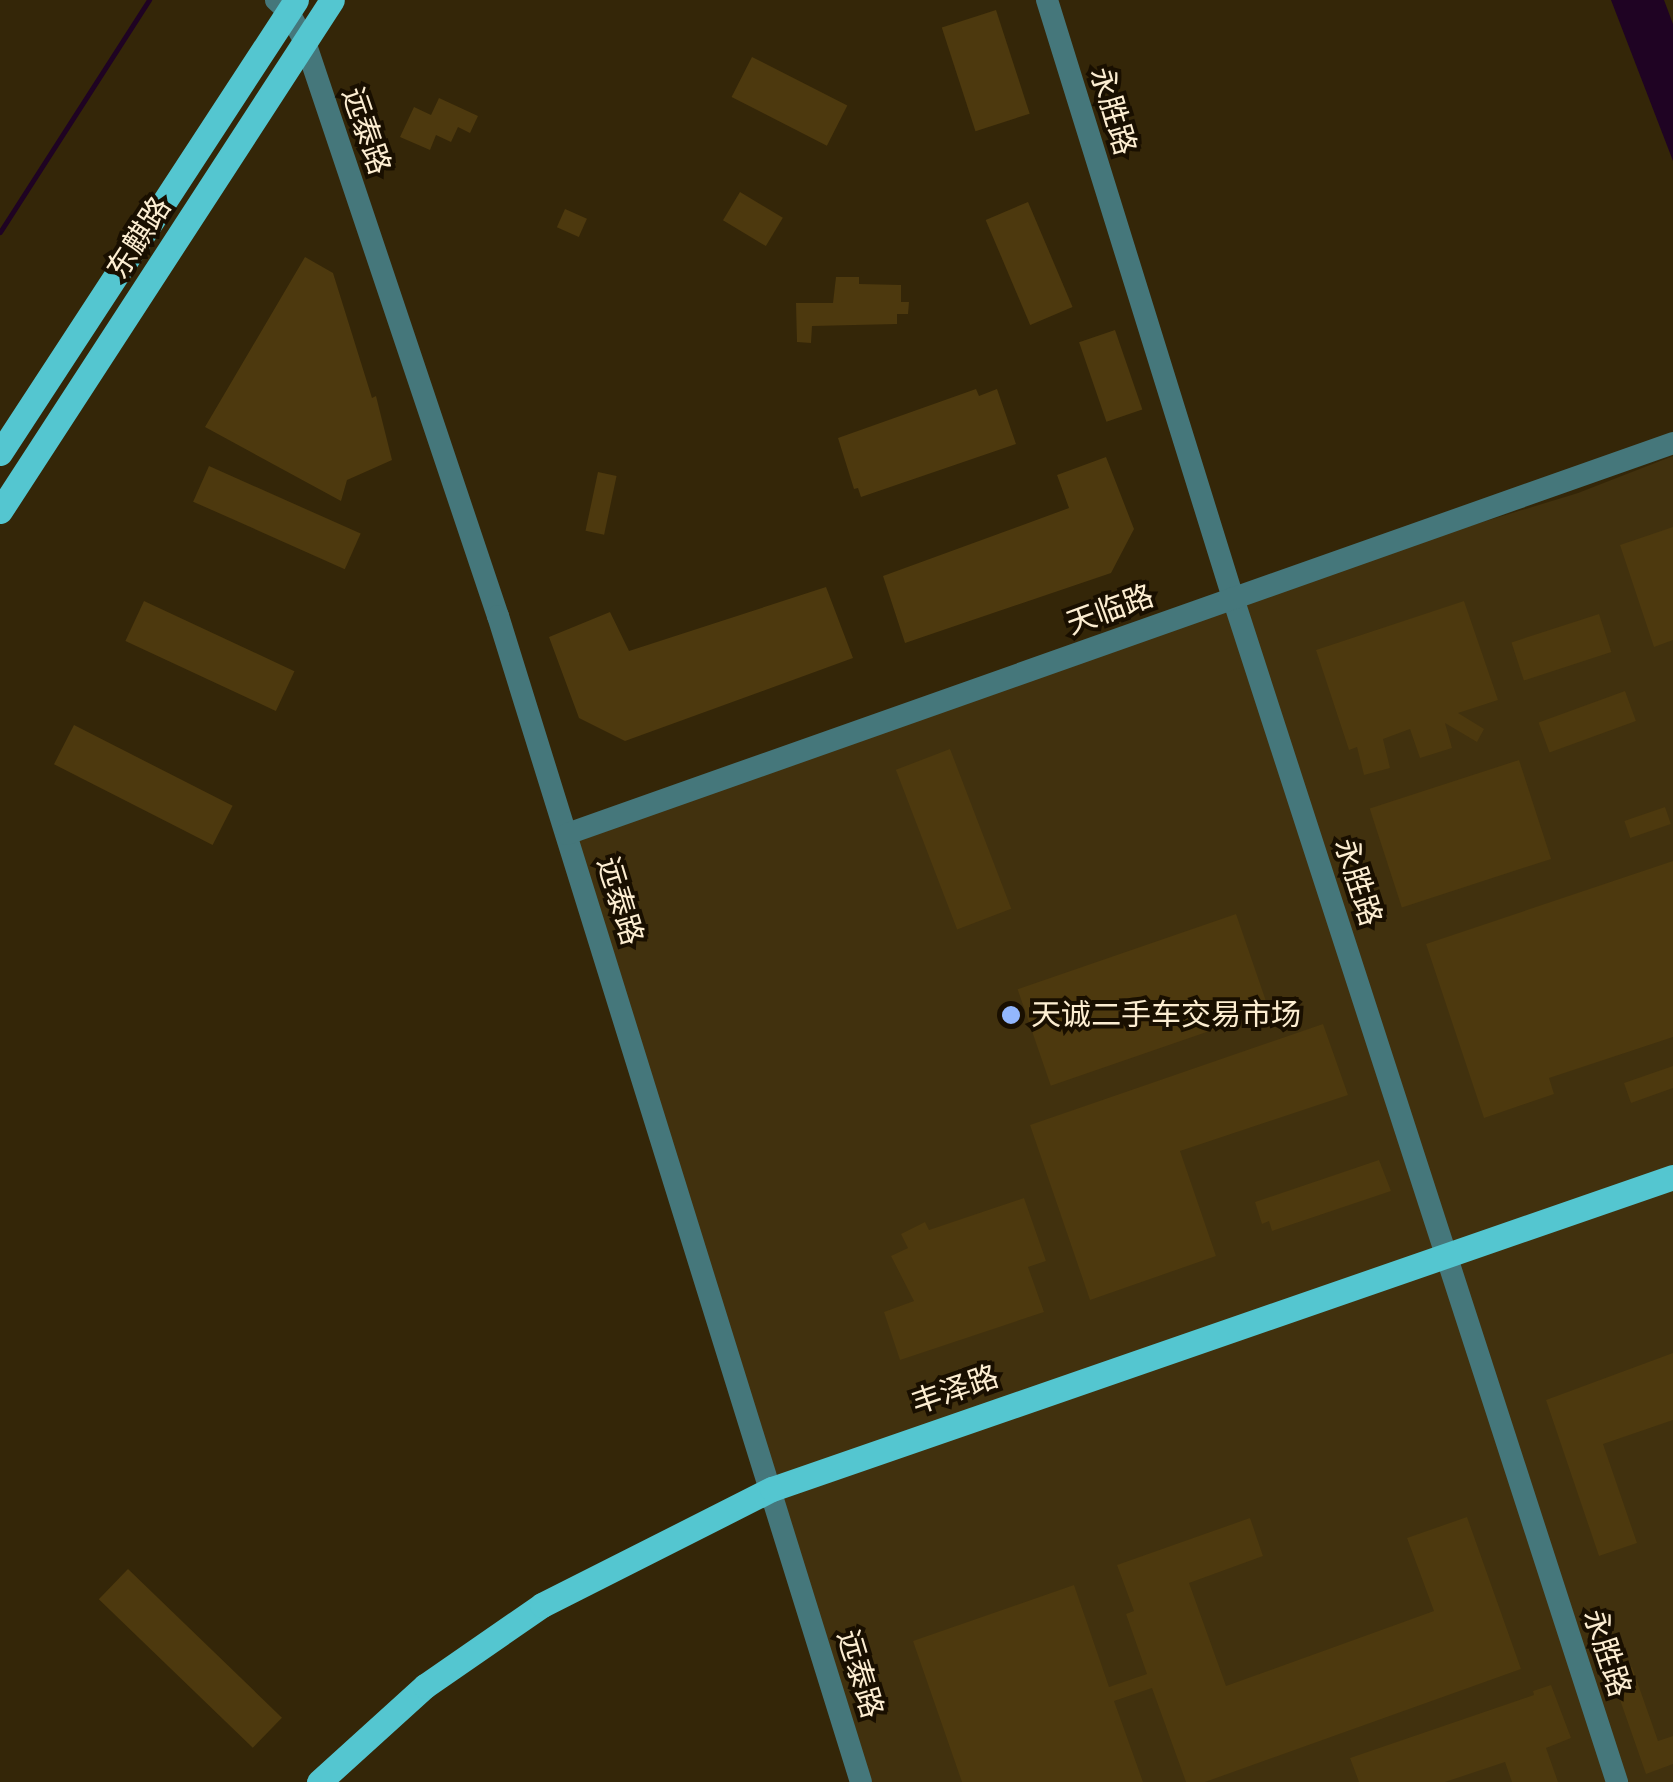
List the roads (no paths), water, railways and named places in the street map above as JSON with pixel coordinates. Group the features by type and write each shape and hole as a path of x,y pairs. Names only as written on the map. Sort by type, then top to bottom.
{"main road":[{"name":"东麒路","path":"0,510 332,0"},
{"name":"东麒路","path":"0,454 287,4"},
{"name":"丰泽路","path":"319,1782 425,1686 542,1606 772,1488 1673,1177"}],"street":[{"name":"永胜路","path":"1047,0 1233,598 1617,1782"},
{"name":"远泰路","path":"287,4 305,42 567,834 862,1782"},
{"name":"天临路","path":"567,834 1673,443"}],"waterway":[{"path":"0,232 149,0"}],"place":[{"name":"天诚二手车交易市场","path":"1011,1015"}]}
